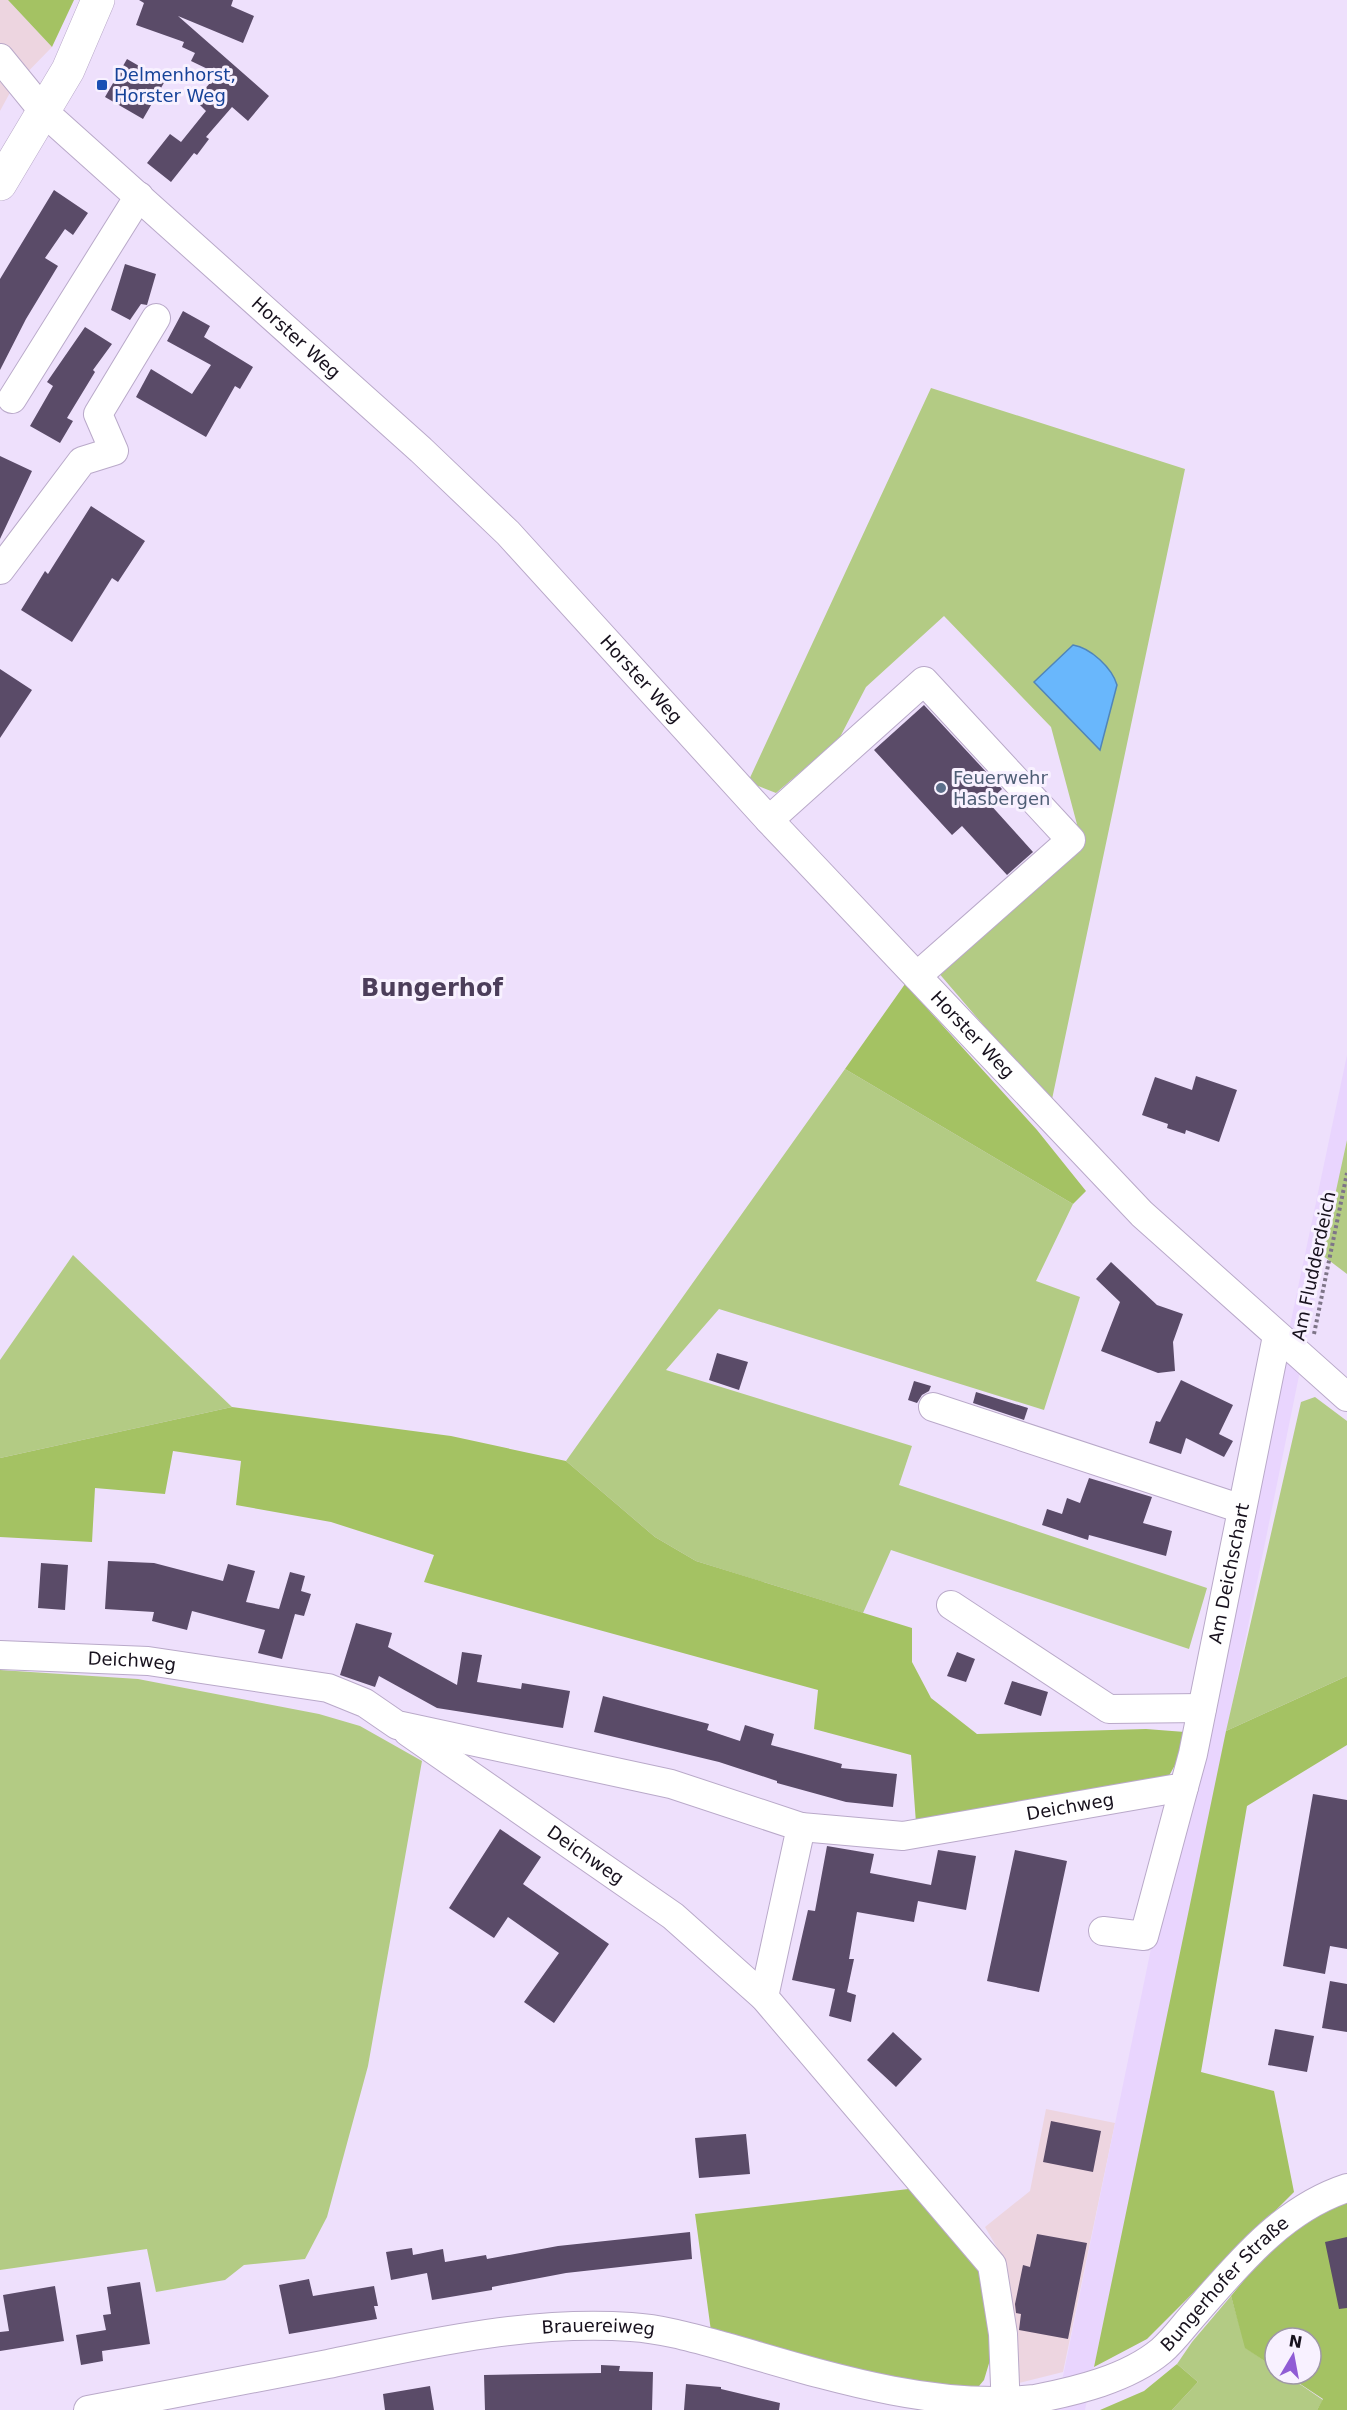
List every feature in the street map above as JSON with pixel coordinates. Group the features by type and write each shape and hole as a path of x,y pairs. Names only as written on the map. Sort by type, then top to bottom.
{"main road":[{"path":"0,184 68,70 98,0"}],"street":[{"name":"Horster Weg","path":"0,58 44,112 412,442 508,533 770,820 1142,1214 1347,1397"},
{"path":"12,399 139,196"},
{"path":"0,570 82,461 114,452 98,414 156,318"},
{"path":"770,820 924,681 1071,840 917,976"},
{"name":"Am Deichschart","path":"1103,1931 1144,1936 1172,1790 1202,1708 1242,1509 1269,1329"},
{"path":"933,1407 1242,1509"},
{"path":"951,1605 1109,1709 1202,1708"},
{"name":"Deichweg","path":"0,1655 148,1660 328,1688 365,1703 673,1916 764,1997 992,2265 1003,2334 1007,2407"},
{"name":"Deichweg","path":"397,1725 670,1784 801,1827 903,1836 1172,1790"},
{"path":"764,1997 801,1827"},
{"name":"Bungerhofer Straße","path":"1102,2381 1137,2367 1162,2351 1244,2258 1287,2218 1327,2195 1347,2188"},
{"name":"Brauereiweg","path":"88,2410 438,2341 521,2330 584,2325 635,2327 685,2335 870,2389 928,2402 1007,2407 1102,2381"}],"path":[{"name":"Am Fludderdeich","path":"1308,1364 1347,1173"}],"shaded area":[{"path":"0,0 8,0 52,47 13,87 0,111"},
{"path":"1347,1055 1347,1140 1163,2044 1085,2410 1056,2410 1154,1934 1288,1335"},
{"path":"1046,2109 1115,2123 1063,2372 1015,2384 999,2251 985,2227 1030,2191"}],"green space":[{"path":"8,0 74,0 52,47"},
{"path":"931,388 1185,469 1051,1104 937,971 1082,843 1051,727 944,616 866,687 839,739 776,793 748,782"},
{"path":"905,984 1037,1130 1086,1191 1073,1204 845,1069"},
{"path":"845,1069 1073,1204 1036,1281 1080,1297 1044,1410 719,1309 666,1370 912,1446 899,1485 1207,1588 1189,1649 891,1550 863,1613 696,1561 655,1537 566,1461"},
{"path":"1347,1140 1347,1274 1322,1255"},
{"path":"73,1255 232,1407 0,1458 0,1360"},
{"path":"1315,1397 1347,1421 1347,1676 1226,1731 1301,1402"},
{"path":"232,1407 451,1436 566,1461 655,1537 696,1561 912,1628 912,1662 931,1698 977,1734 1146,1729 1185,1732 1180,1756 1165,1783 916,1823 911,1755 814,1729 818,1690 424,1582 434,1555 331,1522 236,1505 241,1461 173,1451 165,1494 95,1488 92,1542 0,1537 0,1458"},
{"path":"0,1670 138,1679 319,1714 360,1726 422,1761 368,2066 327,2217 305,2259 244,2265 225,2280 156,2292 147,2249 0,2270"},
{"path":"1347,1676 1347,1745 1247,1806 1201,2072 1274,2091 1294,2192 1147,2339 1094,2367 1226,1731"},
{"path":"917,2188 979,2266 987,2283 990,2360 984,2380 974,2392 887,2381 711,2331 695,2214"},
{"path":"1347,2200 1347,2410 1317,2410 1323,2399 1303,2386 1323,2386 1323,2326 1263,2326 1263,2360 1245,2348 1231,2296 1283,2233"},
{"path":"1231,2296 1246,2348 1263,2360 1263,2386 1303,2386 1323,2400 1317,2410 1172,2410 1198,2382 1177,2364 1192,2342"},
{"path":"1177,2364 1198,2382 1172,2410 1100,2410 1144,2391"}],"water":[{"path":"1073,645 1094,654 1111,672 1117,685 1100,750 1034,682"}],"building":[{"path":"139,0 233,0 231,6 254,16 243,43 178,16 269,96 248,121 232,107 206,137 209,139 197,155 194,153 171,182 147,163 170,134 181,142 206,111 195,100 218,74 191,61 195,53 182,47 184,42 136,25 144,3"},
{"path":"127,59 165,81 143,119 105,97"},
{"path":"54,190 88,213 73,235 65,229 45,258 58,266 26,319 0,370 0,279"},
{"path":"125,264 156,274 147,305 141,304 130,320 111,310"},
{"path":"183,311 210,326 204,337 253,367 240,389 235,386 206,437 136,397 151,369 192,394 211,365 167,341"},
{"path":"85,327 112,344 93,370 95,372 67,418 73,421 60,443 30,426 53,386 47,382"},
{"path":"0,456 32,471 0,539"},
{"path":"91,506 145,541 118,582 112,578 72,642 21,610 45,571 48,574"},
{"path":"0,669 32,690 0,738"},
{"path":"924,705 1002,789 988,802 1033,852 1007,875 962,826 952,835 874,750"},
{"path":"1196,1076 1237,1090 1219,1142 1186,1130 1185,1134 1167,1128 1168,1124 1142,1115 1155,1077 1192,1090"},
{"path":"1111,1262 1157,1305 1183,1314 1173,1342 1175,1371 1158,1373 1101,1351 1120,1302 1096,1279"},
{"path":"717,1353 748,1362 739,1390 709,1380"},
{"path":"1181,1380 1233,1405 1219,1434 1233,1441 1224,1457 1186,1438 1181,1454 1149,1443 1156,1421 1160,1422"},
{"path":"914,1381 931,1386 917,1403 908,1400"},
{"path":"976,1392 1028,1408 1024,1420 973,1403"},
{"path":"1089,1478 1152,1497 1143,1523 1172,1531 1166,1556 1089,1535 1088,1540 1042,1525 1047,1509 1062,1514 1067,1498 1080,1503"},
{"path":"108,1561 154,1563 223,1581 228,1564 255,1571 246,1602 279,1609 290,1572 305,1576 301,1591 311,1594 304,1616 295,1614 282,1659 258,1653 265,1630 192,1611 187,1630 152,1621 154,1612 105,1609"},
{"path":"41,1563 68,1565 65,1610 38,1608"},
{"path":"356,1623 392,1633 388,1647 457,1685 462,1652 482,1655 477,1682 521,1689 522,1683 570,1691 563,1728 437,1708 379,1676 375,1687 340,1675"},
{"path":"957,1652 975,1659 966,1682 947,1676"},
{"path":"1012,1681 1048,1692 1041,1716 1004,1704"},
{"path":"603,1696 709,1724 707,1730 740,1741 745,1725 774,1734 771,1745 842,1764 841,1768 897,1774 893,1807 846,1802 777,1783 777,1781 719,1762 594,1732"},
{"path":"1313,1794 1347,1800 1347,1949 1330,1946 1325,1974 1283,1966"},
{"path":"500,1829 541,1857 523,1884 609,1944 554,2023 524,2002 559,1953 508,1917 494,1938 449,1908"},
{"path":"827,1846 874,1854 870,1873 931,1885 938,1850 976,1856 966,1910 918,1901 914,1922 857,1912 849,1959 854,1959 847,1992 856,1995 851,2022 829,2016 835,1989 792,1980 808,1910 815,1911"},
{"path":"1015,1850 1067,1861 1039,1992 987,1981"},
{"path":"1330,1981 1347,1984 1347,2032 1322,2028"},
{"path":"1275,2029 1314,2036 1307,2072 1268,2065"},
{"path":"893,2032 922,2059 896,2087 867,2060"},
{"path":"1051,2121 1101,2131 1093,2172 1043,2162"},
{"path":"746,2134 750,2174 699,2178 695,2138"},
{"path":"690,2232 692,2259 566,2273 492,2287 492,2290 432,2300 427,2273 391,2280 386,2252 412,2248 413,2255 443,2249 445,2262 486,2255 487,2259 558,2246"},
{"path":"1037,2234 1087,2243 1068,2339 1019,2330 1021,2314 1016,2313 1015,2304 1023,2265 1030,2267"},
{"path":"1347,2237 1347,2308 1339,2309 1325,2242"},
{"path":"309,2279 313,2296 374,2286 378,2306 374,2306 377,2319 289,2334 279,2285"},
{"path":"140,2282 150,2344 102,2351 103,2361 81,2365 76,2335 106,2330 103,2315 111,2314 107,2287"},
{"path":"55,2286 64,2341 0,2351 0,2332 9,2331 3,2295"},
{"path":"601,2365 620,2366 619,2371 653,2372 652,2410 485,2410 484,2375 601,2373"},
{"path":"686,2384 721,2387 721,2389 780,2403 779,2410 684,2410"},
{"path":"430,2386 434,2410 385,2410 383,2394"}],"place":[{"name":"Delmenhorst, Horster Weg","path":"102,85"},
{"name":"Feuerwehr Hasbergen","path":"941,788"}],"district":[{"name":"Bungerhof","path":"432,988"}]}
